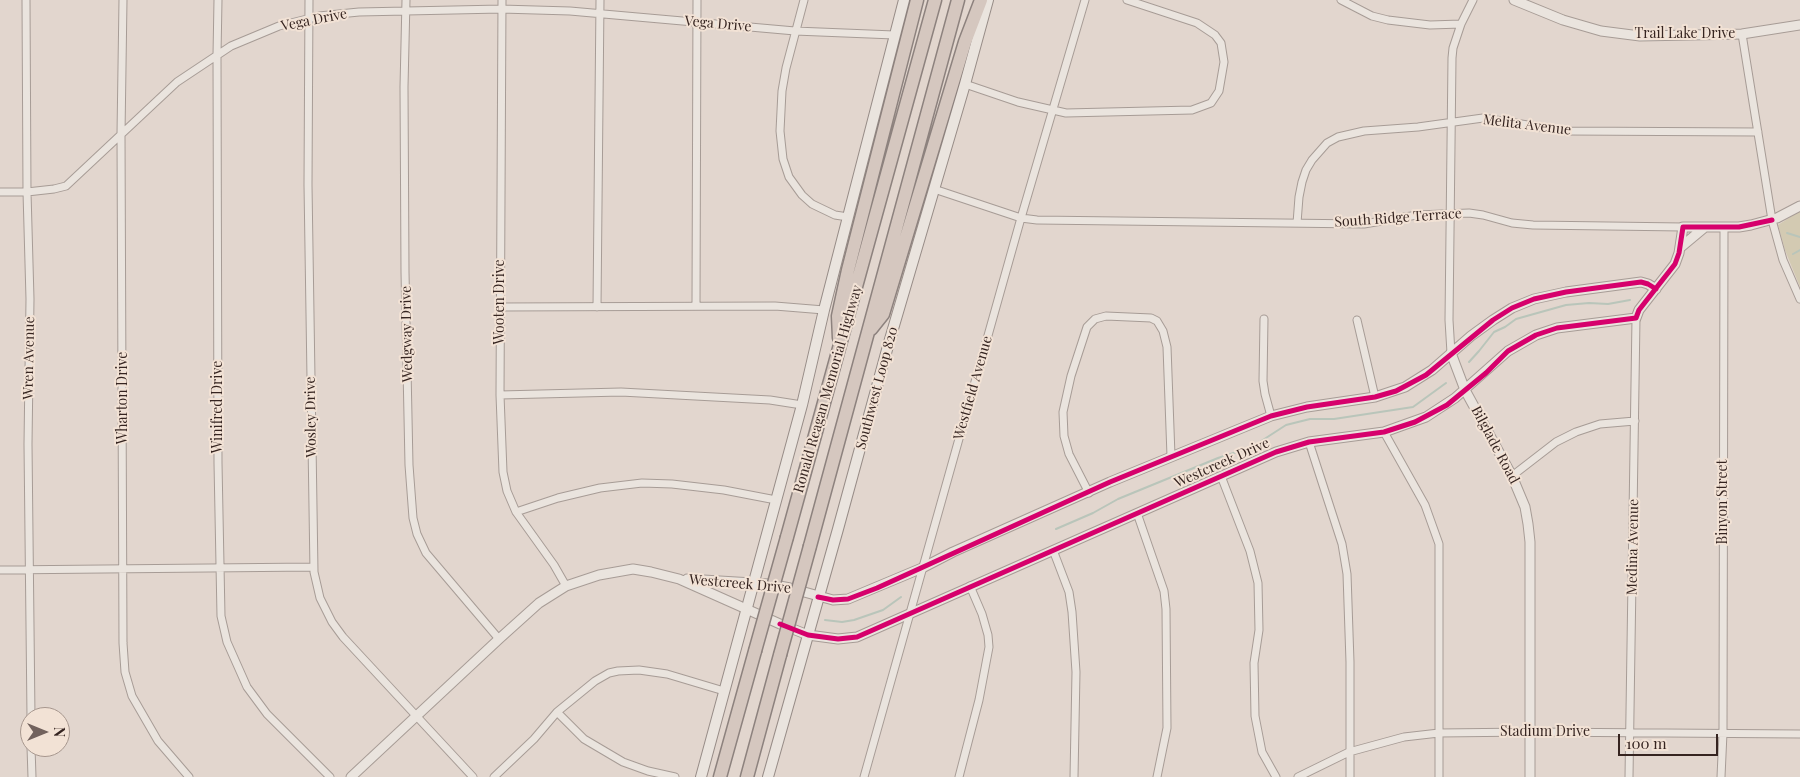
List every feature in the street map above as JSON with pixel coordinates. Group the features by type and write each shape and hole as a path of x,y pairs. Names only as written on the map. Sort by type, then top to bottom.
{"highway":[{"path":"840,349 838,316 840,306 917,0"},
{"name":"Ronald Reagan Memorial Highway","path":"720,777 840,349 935,0"},
{"name":"Ronald Reagan Memorial Highway","path":"746,777 958,0"},
{"path":"868,333 882,314 965,42 981,0"}],"main road":[{"path":"701,777 802,405 824,310 904,0"},
{"name":"Southwest Loop 820","path":"768,777 888,346 988,0"}],"street":[{"name":"Wren Avenue","path":"26,0 27,192 30,299 28,444 31,707"},
{"name":"Wharton Drive","path":"123,0 121,134 123,643 127,682 136,704 158,741 188,777"},
{"name":"Winifred Drive","path":"218,0 220,568 222,616 227,642 248,687 267,714 330,777"},
{"name":"Wosley Drive","path":"309,0 308,195 313,567 320,598 332,622 473,777"},
{"name":"Wedgway Drive","path":"406,0 404,87 406,292 409,465 413,518 417,534 426,553 499,639"},
{"name":"Wooten Drive","path":"502,0 500,395 504,472 507,491 516,512 554,565 566,586"},
{"path":"597,307 600,0"},
{"path":"696,306 697,0"},
{"path":"804,0 786,68 782,92 780,131 783,159 789,177 802,195 812,204 836,215 848,217"},
{"name":"Westfield Avenue","path":"864,777 1021,218 1085,0"},
{"path":"965,84 1018,102 1066,113 1192,110 1211,103 1219,91 1222,78 1224,52 1221,43 1207,29 1197,23 1126,0"},
{"path":"1341,0 1372,16 1388,20 1430,25 1461,24"},
{"name":"Bilglade Road","path":"1473,0 1461,24 1453,48 1452,58 1449,320 1452,353 1465,390 1512,476 1524,507 1530,542 1530,777"},
{"name":"Trail Lake Drive","path":"1514,0 1563,20 1601,31 1640,36 1742,34 1800,25"},
{"name":"Vega Drive","path":"0,192 27,192 66,186 177,82 231,46 264,31 308,18 359,12 501,9 599,13 795,31 894,35"},
{"path":"1742,34 1772,220 1783,260 1800,299"},
{"name":"Melita Avenue","path":"1297,223 1299,197 1306,170 1312,160 1327,143 1338,137 1364,130 1452,123 1483,118 1566,131 1758,132"},
{"name":"South Ridge Terrace","path":"934,189 1021,218 1037,220 1364,224 1417,215 1451,213 1483,214 1512,223 1533,226 1724,227 1745,226 1772,220 1800,206"},
{"path":"1636,318 1639,310 1675,264 1683,227"},
{"path":"1680,247 1705,227"},
{"name":"Binyon Street","path":"1721,777 1723,733 1724,227"},
{"name":"Westcreek Drive","path":"679,579 754,583 790,588 833,600 848,600 1171,456 1271,416 1307,407 1375,397 1396,391 1413,383 1432,370 1493,320 1512,308 1534,299 1566,292 1641,282 1656,289"},
{"path":"500,307 775,306 824,310"},
{"path":"1089,492 1069,454 1064,436 1063,412 1071,376 1087,327 1095,319 1106,316 1151,318 1157,322 1164,332 1168,347 1171,456"},
{"name":"Westcreek Drive","path":"351,777 499,639 540,603 566,586 598,575 633,570 659,573 679,579 808,635 838,639 857,637 1276,452 1309,442 1384,432 1426,417 1447,405 1508,351 1536,335 1557,328 1636,318"},
{"name":"Medina Avenue","path":"1629,777 1636,318"},
{"path":"1264,319 1264,381 1265,394 1271,416"},
{"path":"1357,320 1375,397"},
{"path":"500,395 621,392 770,400 802,405"},
{"path":"1512,476 1556,442 1576,432 1600,424 1635,421"},
{"path":"1384,432 1425,505 1439,544 1440,777"},
{"path":"1309,442 1342,544 1346,574 1350,662 1350,777"},
{"path":"1221,476 1250,551 1258,583 1259,630 1254,663 1255,716 1262,752 1276,777"},
{"path":"516,512 600,488 642,483 715,489 776,500"},
{"path":"1137,513 1164,591 1166,609 1168,728 1157,777"},
{"path":"1053,550 1068,592 1073,621 1076,672 1074,777"},
{"path":"0,570 313,567"},
{"path":"959,777 979,700 989,647 988,635 982,614 970,586"},
{"path":"494,777 534,739 557,712 595,681 609,674 618,671 639,670 667,674 724,691"},
{"path":"557,712 584,739 623,762 648,771 675,777"},
{"name":"Stadium Drive","path":"1298,777 1349,752 1404,738 1440,734 1630,732 1800,734"},
{"path":"31,757 32,777"}],"shaded area":[{"path":"1800,211 1800,287 1785,250 1778,225"}],"waterway":[{"path":"1787,233 1800,237"},
{"path":"1793,254 1800,250"},
{"path":"1469,362 1494,332 1516,319 1566,305 1608,304 1630,300"},
{"path":"1056,529 1093,513 1118,499 1218,458 1252,447 1286,425 1310,419 1334,419 1413,407 1446,383"},
{"path":"825,620 842,622 854,620 883,610 901,597"}],"cycle path":[{"path":"780,624 808,635 838,639 857,637 1276,452 1309,442 1384,432 1415,422 1447,405 1486,373 1508,351 1536,335 1557,328 1636,318 1639,310 1675,264 1679,253 1683,227 1739,227 1772,220"},
{"path":"818,597 833,600 848,599 877,588 1110,482 1271,416 1307,407 1375,397 1396,391 1426,375 1493,320 1512,308 1534,299 1566,292 1641,282 1656,289"}]}
